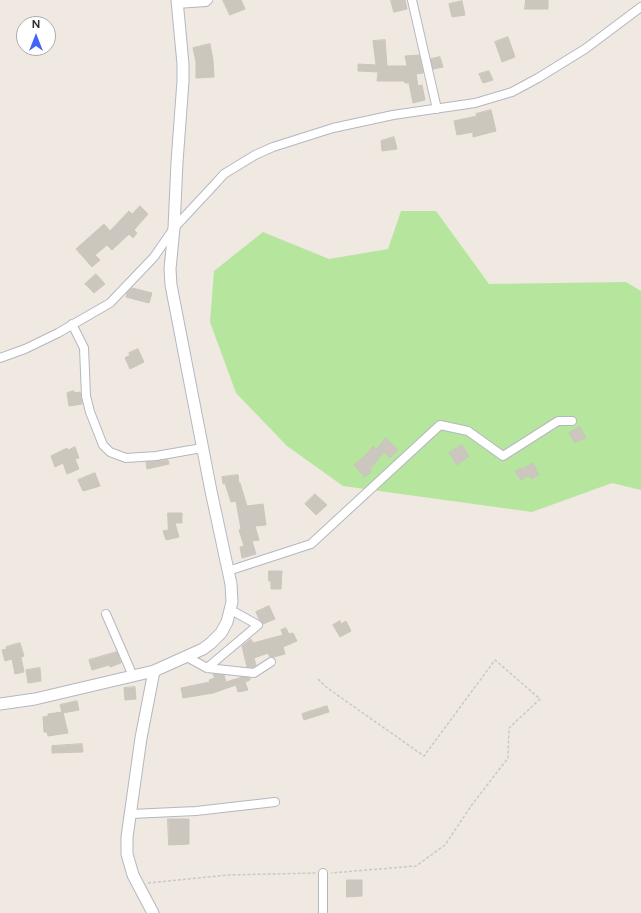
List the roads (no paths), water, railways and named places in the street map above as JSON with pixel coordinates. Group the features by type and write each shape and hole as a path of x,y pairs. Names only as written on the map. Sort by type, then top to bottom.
{"street":[{"path":"0,704 35,699 133,676 154,670 187,657 211,643 227,622 231,610 231,589 228,571 202,448 171,285 170,270 183,75 177,3 206,2 208,0"},
{"path":"412,0 437,109"},
{"path":"0,358 25,349 110,303 154,257 174,228 224,174 255,155 273,146 333,128 393,115 475,103 512,92 525,86 585,49 641,7"},
{"path":"72,324 84,348 86,396 90,412 103,445 110,452 126,458 156,456 202,448"},
{"path":"228,571 311,544 440,424 468,431 503,456 558,421 572,421"},
{"path":"207,668 258,625 231,610"},
{"path":"106,614 133,676"},
{"path":"187,657 207,668 254,673 271,662"},
{"path":"153,913 133,874 128,854 128,837 141,738 154,670"},
{"path":"131,814 196,811 275,802"},
{"path":"323,873 323,913"}]}
